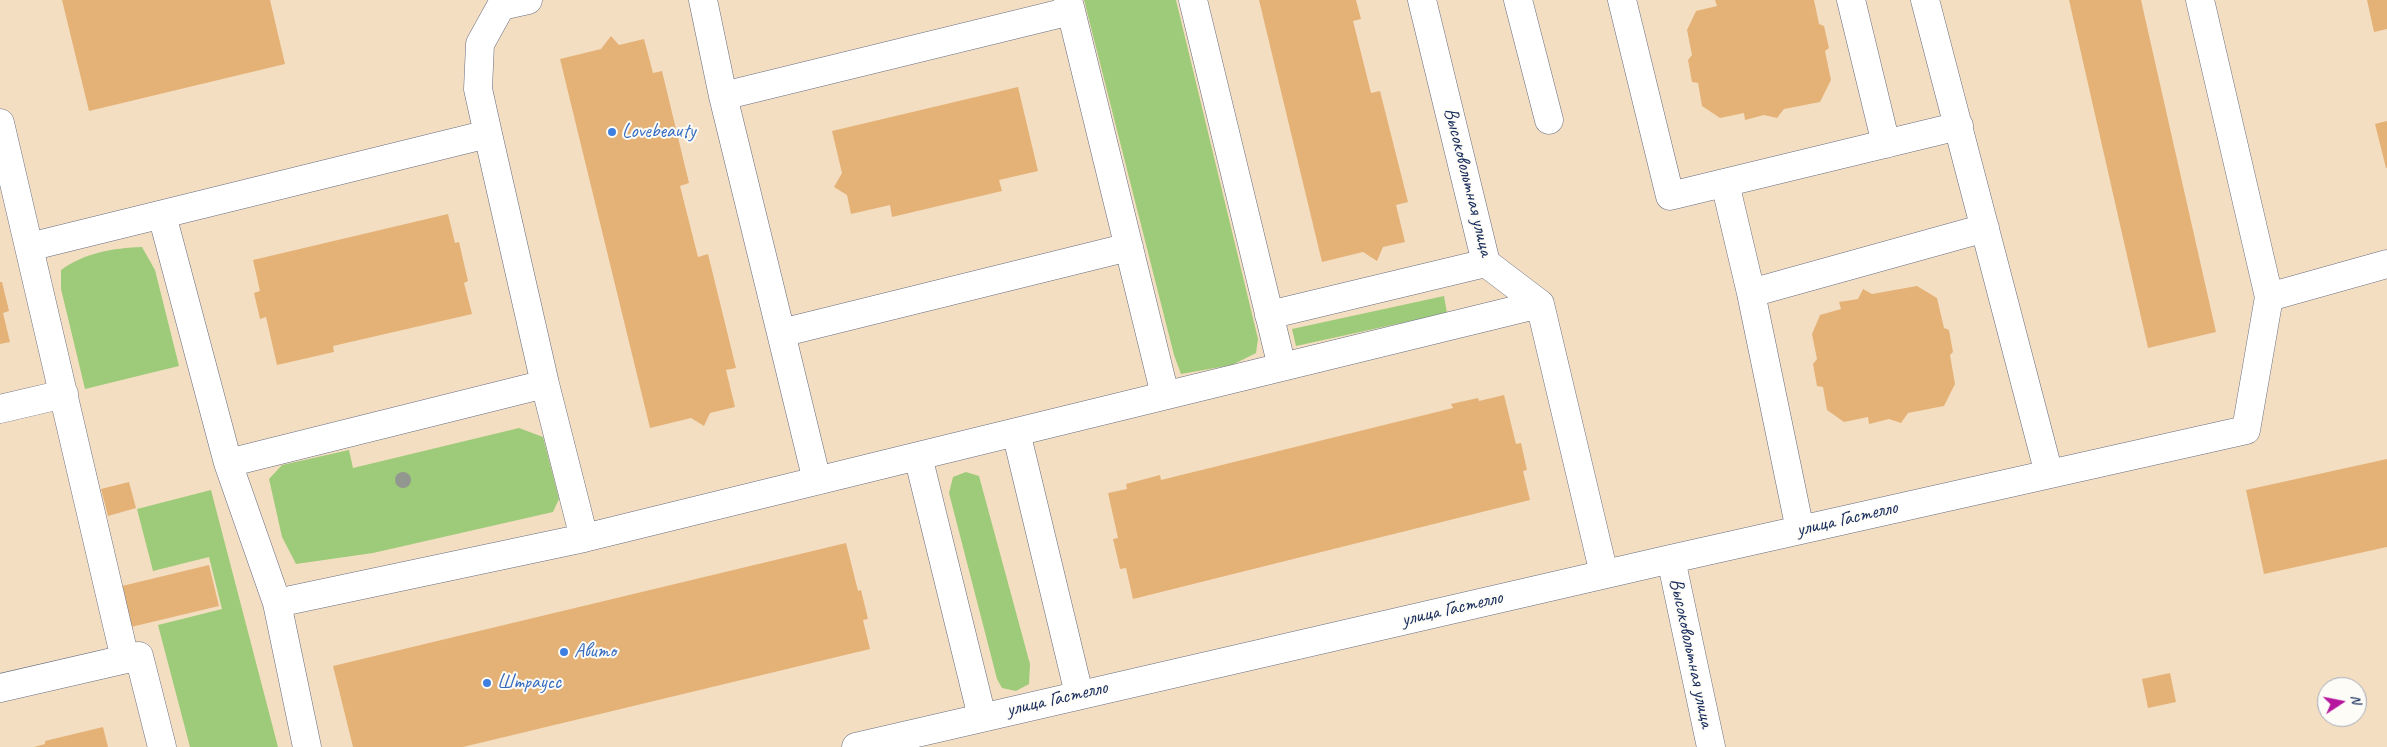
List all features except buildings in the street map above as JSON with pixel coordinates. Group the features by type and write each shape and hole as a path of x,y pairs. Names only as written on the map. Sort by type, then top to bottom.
{"street":[{"path":"528,0 501,6 480,44 478,89 545,384 584,538"},
{"path":"703,0 723,96 817,481"},
{"path":"1193,0 1282,367"},
{"name":"Высоковольтная улица","path":"1422,0 1486,263 1540,304"},
{"path":"1518,0 1549,120"},
{"path":"1622,0 1670,196 1959,126"},
{"path":"1851,0 1886,144"},
{"path":"1925,0 2049,474"},
{"path":"2200,0 2269,297 2387,264"},
{"path":"723,96 1070,5 1165,395"},
{"path":"0,123 5,165 29,247 126,659"},
{"path":"29,247 488,134"},
{"path":"1725,183 1751,292 1800,530"},
{"path":"162,215 228,464 277,603 307,747"},
{"path":"1751,292 1985,228"},
{"path":"781,333 1129,247"},
{"path":"1269,315 1486,263"},
{"name":"улица Гастелло","path":"856,747 1604,574 2246,430 2269,297"},
{"path":"277,603 584,538 1540,304 1604,574"},
{"path":"228,464 545,384"},
{"path":"0,409 64,394"},
{"path":"1016,432 1079,694"},
{"path":"918,456 982,717"},
{"name":"Высоковольтная улица","path":"1671,559 1711,747"},
{"path":"0,688 139,656 162,747"}],"green space":[{"path":"1084,0 1176,0 1258,339 1256,353 1232,365 1181,374 1174,355"},
{"path":"142,247 155,270 179,366 85,389 61,289 61,270 79,259 99,252"},
{"path":"1444,296 1447,313 1296,346 1292,329"},
{"path":"519,428 543,437 559,499 553,512 373,553 296,564 282,537 269,479 282,465 349,450 353,468"},
{"path":"966,472 979,476 1030,664 1029,684 1016,691 1002,688 997,679 949,493 953,477"},
{"path":"211,490 278,747 190,747 158,625 222,609 209,557 153,571 137,509"}],"place":[{"name":"Lovebeauty","path":"612,132"},
{"name":"Авито","path":"564,652"},
{"name":"Штраусс","path":"487,683"}]}
